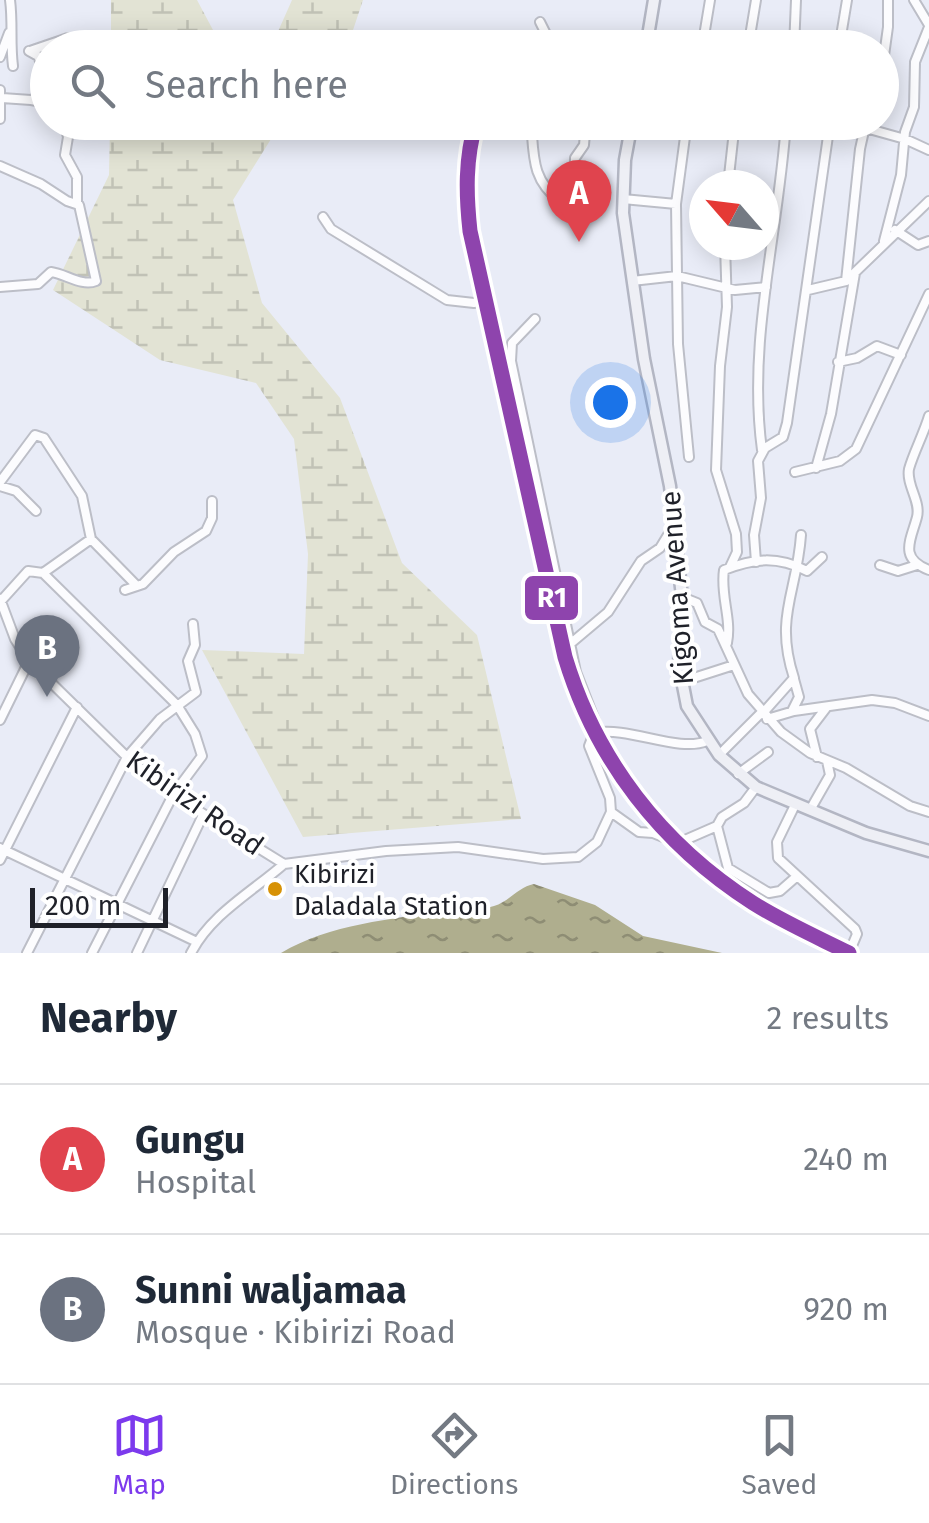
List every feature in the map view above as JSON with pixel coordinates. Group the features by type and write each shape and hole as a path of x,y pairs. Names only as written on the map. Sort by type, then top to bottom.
{"main road":[{"path":"649,30 654,0"},
{"name":"Kigoma Avenue","path":"630,140 623,200 644,359 666,460 682,597 681,682 687,706 719,756 756,787 795,806 929,851"}],"street":[{"path":"0,57 14,14 10,0"},
{"path":"705,30 710,0"},
{"path":"751,30 756,0"},
{"path":"795,30 796,0"},
{"path":"842,30 846,0"},
{"path":"888,0 888,30"},
{"path":"884,241 902,175 905,139 914,107 914,62 929,26 914,0"},
{"path":"540,22 544,30"},
{"path":"10,32 14,66"},
{"path":"0,119 1,94 30,100"},
{"path":"899,137 929,150"},
{"path":"0,287 38,284 50,272 68,275 81,283 95,282 82,209 77,203 76,177 65,155 68,140"},
{"path":"532,140 535,173 560,201"},
{"path":"574,205 575,158 584,140"},
{"path":"685,140 676,204 677,276 678,344 689,457"},
{"path":"730,170 733,140"},
{"path":"756,562 754,534 761,498 757,470 762,450 758,386 785,140"},
{"path":"762,450 784,434 828,140"},
{"path":"846,281 863,140"},
{"path":"0,166 41,184 67,202 77,203"},
{"path":"623,200 676,204"},
{"path":"808,290 846,281 929,201"},
{"path":"323,218 331,229 447,300 474,302"},
{"path":"896,230 918,245 929,241"},
{"path":"724,260 727,307 720,366 716,470 736,534 738,552 730,567"},
{"path":"816,468 831,414 854,273"},
{"path":"632,281 677,276 741,290 766,286"},
{"path":"795,472 840,461 856,449 929,294"},
{"path":"535,319 518,335 510,354 576,672 599,732"},
{"path":"838,362 858,358 876,346 900,355"},
{"path":"917,565 909,548 910,529 918,512 909,472 929,416"},
{"path":"36,510 16,491 0,484 35,435 44,438 82,496 91,539 138,586"},
{"path":"125,590 148,581 178,549 206,531 212,518 212,501"},
{"path":"570,644 612,608 641,561 660,548 674,524"},
{"path":"791,712 800,698 785,647 787,606 801,536"},
{"path":"43,573 91,539"},
{"path":"727,644 724,570 774,558 806,570 822,557"},
{"path":"880,565 898,571 917,565 929,570"},
{"path":"0,601 28,571 43,573 177,705 202,751 199,762 173,794 92,953"},
{"path":"682,597 697,603 705,622 718,629 764,715 817,756 854,772 910,806 929,812"},
{"name":"Kibirizi Road","path":"0,601 15,639 29,661 127,756 203,815 284,864 386,850 458,847 570,859 585,854 603,833 611,812"},
{"path":"26,953 127,756 145,732 196,692 188,661 195,645 193,624"},
{"path":"0,720 29,661"},
{"path":"681,682 734,665"},
{"path":"719,756 764,715 794,679"},
{"path":"764,715 879,700 929,716"},
{"path":"817,756 810,729 827,707"},
{"path":"0,860 77,708"},
{"path":"707,740 693,744 632,732 592,735 589,746 610,798 611,812 639,832 653,832 678,844 717,826 756,787"},
{"path":"738,774 768,752"},
{"path":"810,811 830,775 828,761"},
{"path":"795,806 775,850 796,877 854,929 857,934 849,953"},
{"path":"137,953 203,815"},
{"path":"717,826 728,868 769,893 780,892 796,877"},
{"path":"3,849 197,942"},
{"path":"191,953 226,911 284,864"}],"green space":[{"path":"111,0 197,0 213,30 111,30"},
{"path":"292,0 363,0 353,30 279,30"},
{"path":"110,140 270,140 233,200 262,303 340,398 402,563 477,635 521,819 303,837 202,650 304,654 308,554 294,439 256,383 160,360 53,290 109,175"}],"water":[{"path":"534,884 595,905 643,936 722,953 281,953 320,935 361,924 488,908"}],"transit line":[{"name":"R1","path":"472,140 467,176 470,231 565,657 578,695 614,765 661,826 689,854 753,903 849,953"}],"place":[{"name":"Gungu","path":"579,242"},
{"name":"Sunni waljamaa","path":"47,697"},
{"name":"Kibirizi Daladala Station","path":"275,889"}]}
